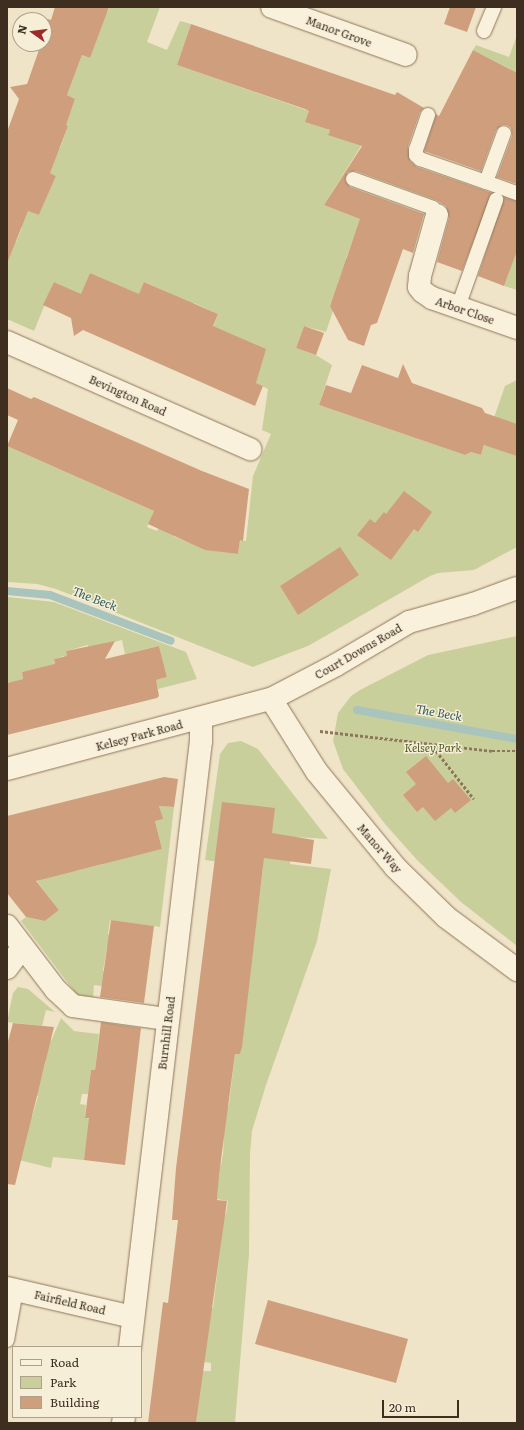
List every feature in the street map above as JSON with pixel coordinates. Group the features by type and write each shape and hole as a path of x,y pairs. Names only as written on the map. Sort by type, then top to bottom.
{"street":[{"name":"Manor Grove","path":"272,7 406,54"},
{"name":"Arbor Close","path":"437,215 420,276 420,287 432,298 517,328"},
{"name":"Bevington Road","path":"7,342 250,449"},
{"name":"Court Downs Road","path":"271,699 336,665 409,622 473,604 517,588"},
{"name":"Kelsey Park Road","path":"7,769 271,699"},
{"name":"Manor Way","path":"271,699 330,789 415,888 475,940 517,970"},
{"name":"Burnhill Road","path":"130,1346 132,1316 201,741 201,718"},
{"path":"7,926 56,990 73,1006 167,1019"},
{"path":"7,968 23,947"},
{"name":"Fairfield Road","path":"12,1289 132,1316"}],"lane":[{"path":"484,31 494,7"},
{"path":"428,115 416,149 416,155 420,159 517,193"},
{"path":"486,182 504,133"},
{"path":"353,179 432,208 437,215"},
{"path":"458,307 496,200"},
{"path":"7,1340 12,1289"}],"path":[{"path":"290,728 517,751"},
{"path":"430,743 474,800"}],"green space":[{"path":"109,7 160,7 147,42 167,50 180,21 191,24 177,65 309,111 306,122 330,130 328,134 381,114 324,205 361,219 346,258 349,264 343,270 338,282 341,288 335,293 330,305 333,311 326,332 304,326 296,348 316,355 332,365 319,405 465,455 471,452 481,455 505,386 517,380 517,547 474,570 438,573 430,576 308,646 253,667 56,589 37,584 7,582 7,446 154,511 147,527 157,531 164,515 179,522 173,536 190,543 196,530 216,537 215,551 238,554 240,540 246,541 253,476 271,434 262,430 268,389 256,383 213,327 218,314 194,303 188,316 164,305 169,293 145,282 139,295 90,273 73,319 63,314 74,291 54,282 34,331 7,319 7,240 16,242 22,227 10,222 16,206 39,215 56,176 34,166 60,148 68,126 54,121 70,113 75,99 67,95 82,55 90,58 100,8 108,11"},
{"path":"517,35 517,103 510,69 473,50 476,45 509,57"},
{"path":"517,250 517,290 504,286"},
{"path":"8,597 54,602 186,652 197,679 158,689 155,680 167,677 159,646 125,654 122,640 99,646 102,701 88,645 66,651 70,667 67,668 64,656 54,659 56,671 47,715 36,669 22,672 23,679 7,683"},
{"name":"Kelsey Park","path":"517,636 517,946 461,902 418,861 385,824 343,769 333,741 338,713 351,696 360,690 428,655"},
{"path":"241,741 258,749 328,839 293,837 290,864 331,869 317,941 266,1085 252,1131 250,1154 249,1254 235,1423 196,1423 202,1371 211,1371 211,1363 190,1360 197,1306 213,1308 223,1226 206,1211 226,1214 228,1201 217,1199 218,1185 209,1184 211,1164 221,1165 223,1154 224,1138 215,1137 229,1104 235,1054 240,1054 263,868 205,860 220,754 228,743"},
{"path":"159,806 174,807 160,927 110,920 108,934 120,936 118,948 107,947 103,971 116,973 114,988 94,985 93,997 77,995 21,921 26,917 45,921 59,910 37,882 68,844 75,871 104,864 98,837 133,856 162,849 155,821 162,819"},
{"path":"18,987 28,989 55,1012 46,1010 42,1026 7,1022 13,993"},
{"path":"61,1018 74,1031 99,1034 95,1070 91,1070 88,1094 82,1094 80,1104 86,1105 85,1118 99,1120 88,1133 84,1160 53,1157 51,1168 11,1158 22,1115 32,1117 38,1096 28,1093 40,1082 46,1061 37,1058 41,1039 51,1041"}],"building":[{"path":"55,7 109,7 90,58 82,55 67,95 75,99 66,125 68,126 50,173 56,176 39,215 28,211 8,261 7,132 19,99 10,87 27,84 38,52 52,52 52,17"},
{"path":"450,7 476,7 467,32 444,24"},
{"path":"191,24 395,95 397,92 424,108 420,112 408,146 410,161 417,167 492,193 462,271 437,262 449,218 446,206 436,200 356,171 348,172 345,180 350,187 424,214 413,253 403,249 377,323 371,325 364,346 348,340 330,306 360,219 324,205 362,146 328,135 330,130 305,122 309,111 305,109 177,65"},
{"path":"473,50 517,73 517,184 497,177 512,136 511,128 507,125 502,125 496,130 481,171 424,151 436,114 439,116"},
{"path":"504,197 517,201 517,251 504,286 478,276"},
{"path":"90,273 139,294 144,282 218,314 213,326 266,349 256,383 263,386 255,406 83,330 74,336 71,318 43,305 54,282 81,294"},
{"path":"304,326 324,333 316,355 296,348"},
{"path":"403,364 412,383 482,408 485,413 517,424 517,456 484,445 481,455 471,452 465,455 319,405 326,385 351,393 362,365 398,378"},
{"path":"7,388 31,399 34,397 202,471 249,489 243,541 240,540 238,554 205,550 148,524 154,511 7,446 18,420 7,415"},
{"path":"404,491 432,512 418,532 414,529 391,560 357,535 370,519 375,523 384,512 386,514"},
{"path":"340,547 359,575 298,615 280,586"},
{"path":"115,641 105,659 159,646 167,677 156,680 159,696 157,698 7,735 7,683 23,679 22,672 55,664 54,659 67,656 66,651"},
{"path":"426,756 448,783 453,779 471,800 455,813 451,808 435,821 423,807 417,812 403,795 416,784 406,772"},
{"path":"164,777 178,779 174,807 159,806 163,819 155,821 162,849 36,881 59,910 45,921 26,917 7,893 7,816"},
{"path":"222,802 275,808 272,833 314,840 311,864 264,858 242,1047 240,1054 235,1054 219,1175 217,1200 227,1201 196,1423 148,1423 163,1302 168,1303 178,1220 172,1220 176,1168"},
{"path":"111,920 154,926 144,1003 100,997"},
{"path":"101,1022 141,1028 125,1165 84,1160 89,1118 85,1118 91,1070 95,1070"},
{"path":"13,1023 54,1027 15,1185 7,1184 7,1045"},
{"path":"268,1300 408,1339 396,1383 255,1344"}],"waterway":[{"name":"The Beck","path":"7,591 50,595 171,641"},
{"name":"The Beck","path":"357,710 517,739"}]}
